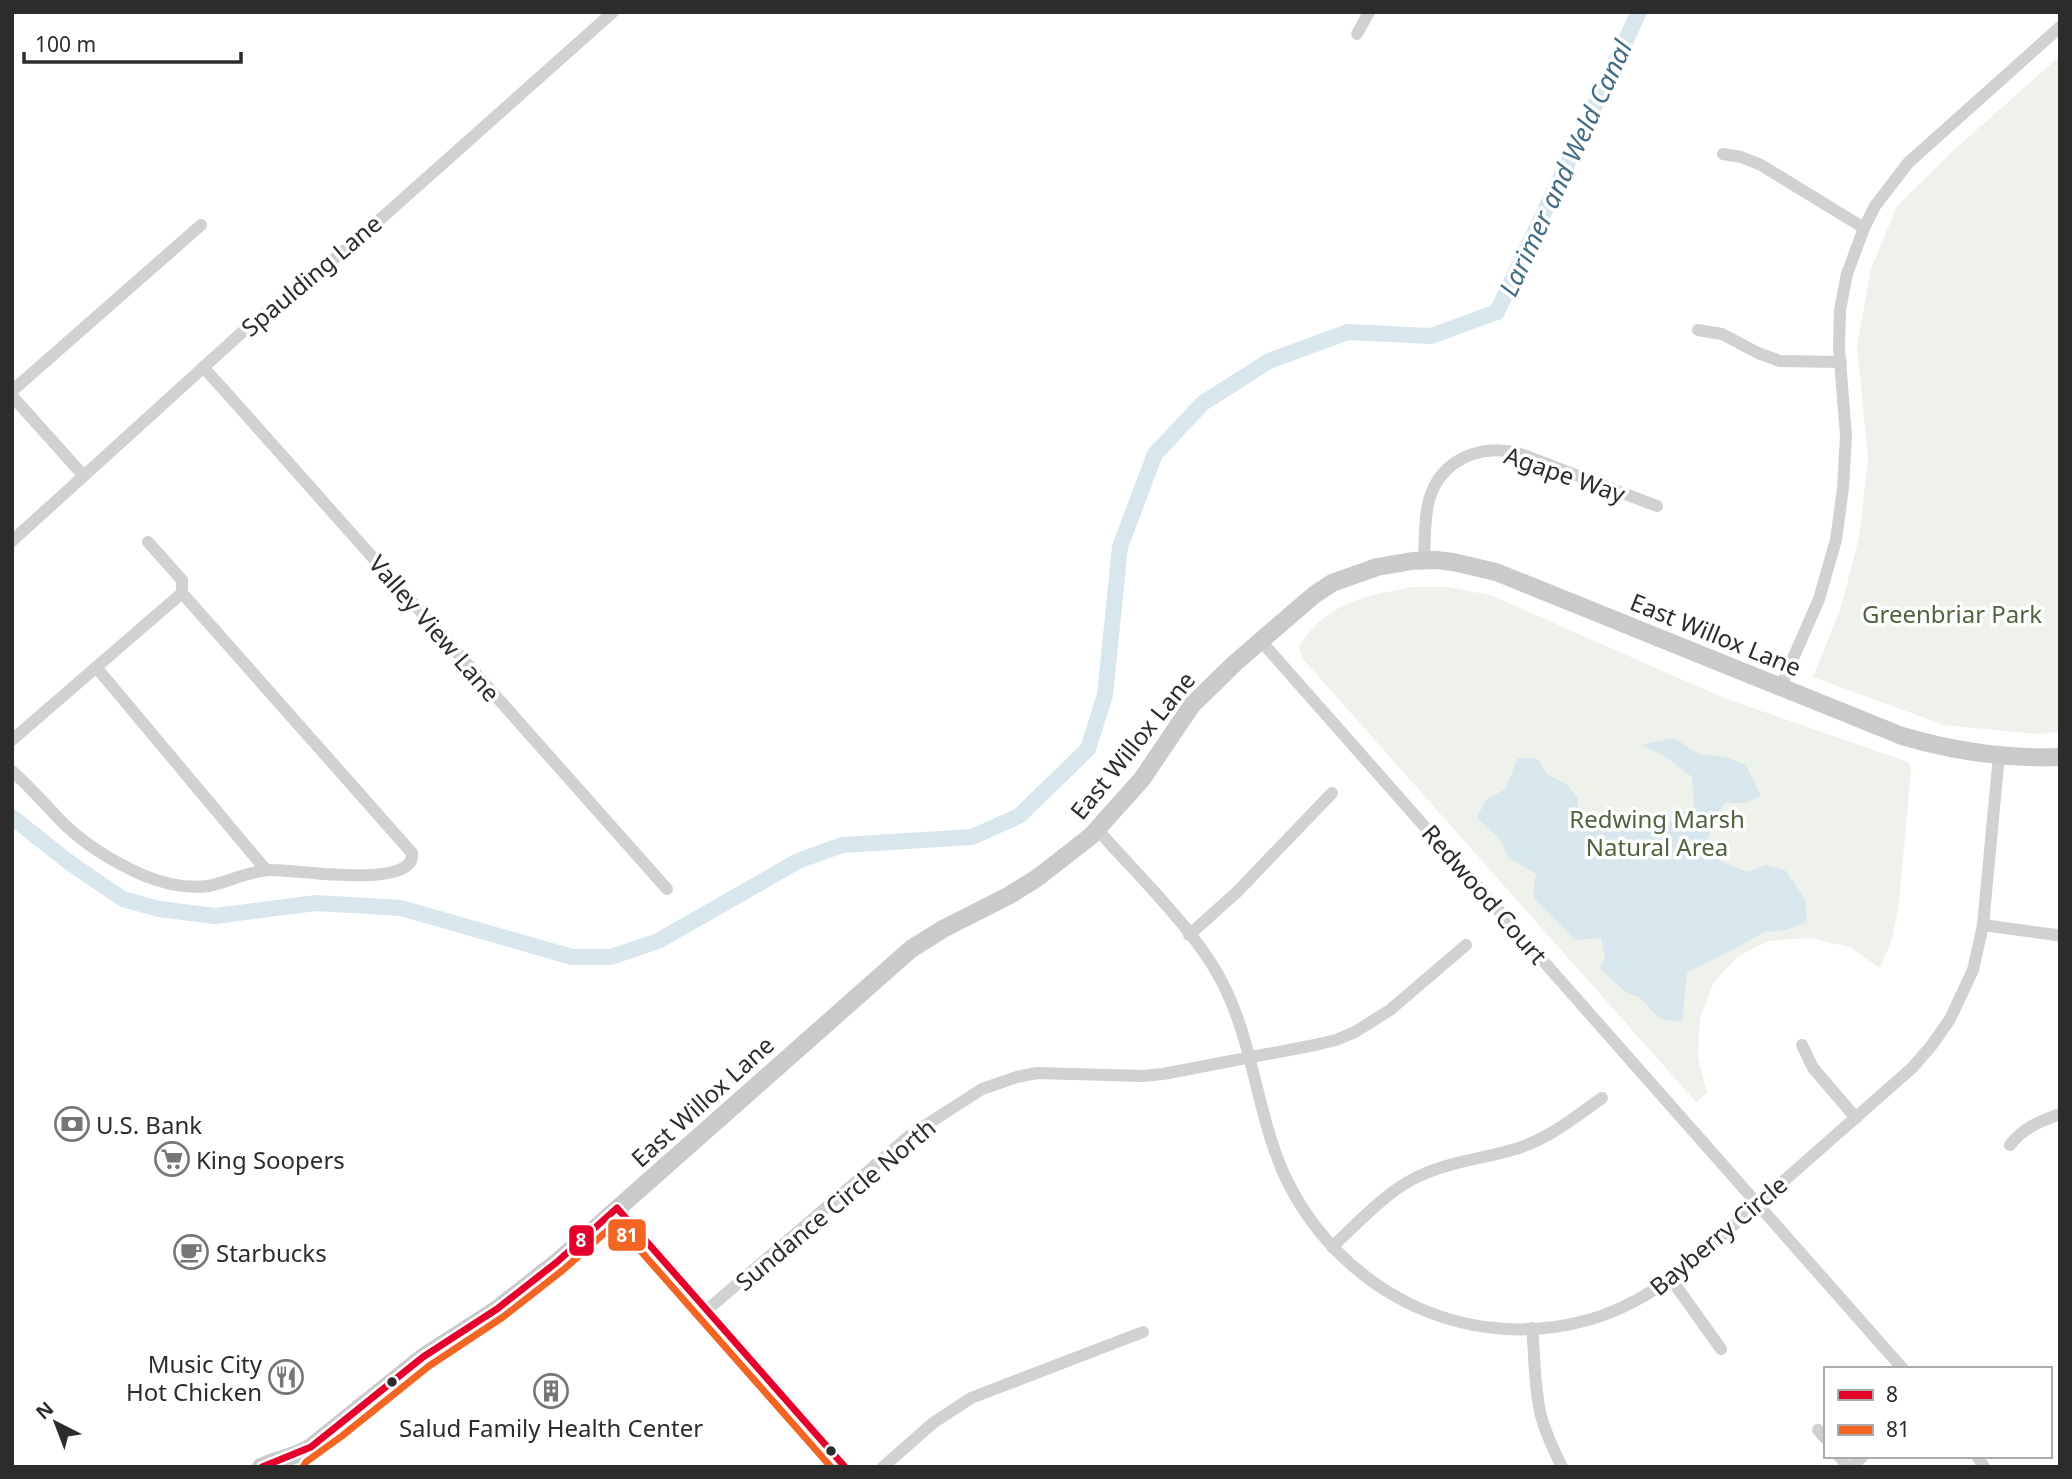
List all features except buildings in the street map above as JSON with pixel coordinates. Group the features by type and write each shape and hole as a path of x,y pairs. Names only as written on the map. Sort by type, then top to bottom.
{"main road":[{"name":"East Willox Lane","path":"261,1467 274,1461 295,1461 423,1357 497,1309 557,1262 911,949 1037,878 1097,830 1142,779 1192,705 1235,663 1314,595 1332,583 1377,567 1424,561 1453,562 1496,572 1902,736 1949,748 1999,755 2060,757"}],"street":[{"name":"Spaulding Lane","path":"12,541 202,367 349,247 613,12"},
{"path":"1357,34 1369,12"},
{"path":"1781,686 1819,599 1836,540 1845,462 1845,410 1839,328 1843,292 1852,256 1875,206 1908,163 2060,27"},
{"path":"1723,154 1741,157 1761,165 1864,228"},
{"path":"83,475 12,393 201,225"},
{"path":"1698,330 1722,334 1780,361 1840,362"},
{"name":"Valley View Lane","path":"202,367 667,889"},
{"name":"Agape Way","path":"1424,561 1427,509 1437,482 1458,461 1484,450 1518,453 1657,506"},
{"path":"12,771 38,794 61,821 91,845 145,876 173,885 209,885 266,870 370,876 387,874 409,865 412,853 182,593 182,580 148,542"},
{"path":"12,740 182,593"},
{"name":"Redwood Court","path":"1261,641 1901,1367"},
{"path":"96,667 266,870"},
{"name":"Bayberry Circle","path":"1097,830 1189,934 1224,986 1250,1058 1282,1169 1303,1208 1332,1247 1363,1275 1393,1296 1423,1310 1453,1321 1484,1326 1506,1329 1547,1328 1587,1320 1617,1310 1644,1297 1671,1279 1912,1068 1933,1045 1950,1019 1973,970 1983,925 1999,755"},
{"path":"1189,934 1237,892 1332,793"},
{"path":"1983,925 2056,935"},
{"name":"Sundance Circle North","path":"707,1310 909,1136 982,1089 1037,1073 1143,1076 1163,1074 1336,1040 1355,1032 1390,1010 1466,945"},
{"path":"1802,1045 1813,1068 1856,1118"},
{"path":"1332,1247 1379,1203 1413,1179 1446,1165 1516,1149 1539,1140 1558,1130 1602,1098"},
{"path":"2010,1145 2033,1124 2060,1114"},
{"path":"617,1208 845,1467"},
{"path":"1671,1279 1721,1349"},
{"path":"1532,1328 1541,1416 1562,1467"},
{"path":"883,1467 933,1423 964,1402 1143,1332"}],"green space":[{"name":"Greenbriar Park","path":"2060,56 2060,732 2036,734 1944,725 1813,677 1840,610 1859,538 1868,459 1857,345 1871,269 1897,206 1956,148"},
{"name":"Redwing Marsh Natural Area","path":"1412,587 1448,587 1490,595 1724,698 1908,762 1911,770 1899,904 1892,939 1880,968 1849,947 1811,938 1768,941 1737,957 1714,982 1700,1018 1698,1057 1707,1093 1696,1102 1302,658 1299,646 1322,619 1335,610 1363,598"}],"shaded area":[{"path":"1674,738 1699,754 1725,757 1746,765 1761,796 1745,803 1725,803 1716,816 1706,844 1721,861 1747,872 1766,865 1785,870 1805,899 1807,922 1786,930 1764,932 1687,972 1682,1022 1660,1019 1639,997 1627,993 1600,969 1605,957 1601,938 1575,940 1533,897 1536,874 1509,858 1500,839 1477,818 1485,801 1505,789 1518,758 1538,759 1547,774 1568,785 1578,799 1578,818 1593,826 1650,814 1667,824 1694,805 1692,777 1663,755 1641,745"}],"waterway":[{"name":"Larimer and Weld Canal","path":"12,817 70,863 123,899 159,909 215,916 316,903 401,908 572,957 611,957 658,941 798,861 842,845 972,837 1019,816 1088,749 1105,695 1120,547 1155,454 1203,403 1269,361 1348,332 1431,336 1497,312 1639,12"}],"transit line":[{"name":"8","path":"262,1467 311,1447 423,1357 497,1309 557,1262 617,1208 845,1467"},
{"name":"81","path":"303,1467 429,1366 503,1317 563,1270 616,1223 831,1467"}],"place":[{"name":"U.S. Bank","path":"72,1124"},
{"name":"King Soopers","path":"172,1159"},
{"name":"Starbucks","path":"191,1252"},
{"name":"Music City Hot Chicken","path":"286,1377"},
{"name":"Salud Family Health Center","path":"551,1391"}]}
